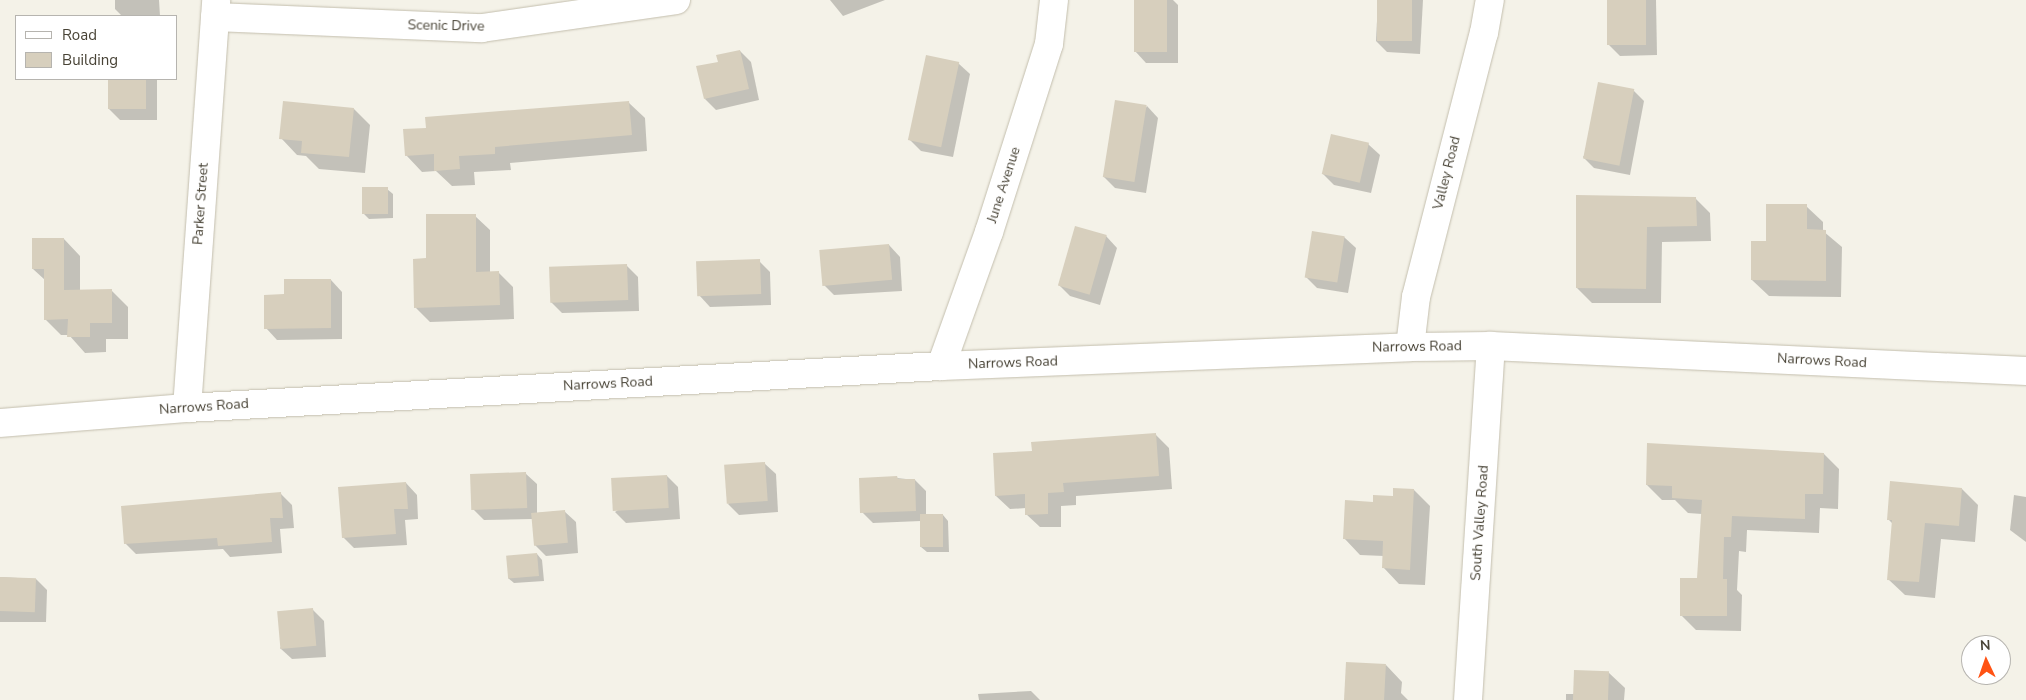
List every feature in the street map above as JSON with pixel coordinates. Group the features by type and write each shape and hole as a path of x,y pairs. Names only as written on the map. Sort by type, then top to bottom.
{"street":[{"name":"Scenic Drive","path":"215,8 482,28 676,0"},
{"name":"June Avenue","path":"941,366 989,232 1049,44 1054,0"},
{"name":"Valley Road","path":"1410,346 1416,297 1484,33 1490,0"},
{"name":"Parker Street","path":"187,408 215,8"},
{"name":"Narrows Road","path":"0,424 187,408 941,366 1410,346 1491,346 2026,371"},
{"name":"South Valley Road","path":"1468,700 1491,346"}],"building":[{"path":"1134,0 1167,0 1167,52 1134,52"},
{"path":"1377,0 1412,0 1412,41 1377,41"},
{"path":"1607,0 1646,0 1646,45 1607,45"},
{"path":"740,50 749,89 704,99 696,66 718,62 716,55"},
{"path":"926,55 959,62 941,147 908,140"},
{"path":"108,80 146,80 146,109 108,109"},
{"path":"1598,82 1634,89 1619,166 1583,159"},
{"path":"1115,100 1147,105 1134,182 1103,177"},
{"path":"283,101 354,108 349,157 301,153 302,141 279,139"},
{"path":"629,101 632,135 495,147 495,154 459,156 460,169 434,171 434,154 405,156 403,129 426,128 425,117"},
{"path":"1331,134 1369,143 1360,183 1322,174"},
{"path":"362,187 388,187 388,214 362,214"},
{"path":"1576,195 1696,197 1697,226 1647,227 1646,289 1576,288"},
{"path":"1766,204 1807,204 1807,229 1826,230 1826,281 1751,280 1751,241 1766,241"},
{"path":"426,214 476,214 476,272 499,271 500,305 414,308 413,259 426,258"},
{"path":"1075,226 1107,235 1090,295 1058,286"},
{"path":"1312,231 1345,236 1337,283 1305,277"},
{"path":"32,238 64,238 64,290 112,289 112,323 90,323 90,337 67,337 68,319 44,320 44,269 32,269"},
{"path":"889,244 892,280 822,286 819,250"},
{"path":"760,259 761,294 697,296 696,261"},
{"path":"627,264 628,300 550,303 549,267"},
{"path":"284,279 331,279 331,328 264,329 264,295 284,294"},
{"path":"1156,433 1159,476 1063,483 1064,492 1048,493 1048,514 1025,515 1025,494 995,496 993,453 1032,451 1031,442"},
{"path":"1647,443 1824,453 1823,494 1805,494 1805,519 1732,516 1731,537 1724,537 1723,579 1727,579 1727,616 1680,616 1680,578 1697,578 1702,500 1672,498 1672,486 1646,485"},
{"path":"765,462 768,501 727,504 724,465"},
{"path":"526,472 527,508 471,510 470,474"},
{"path":"667,475 669,508 613,511 611,478"},
{"path":"897,476 898,479 915,479 916,511 860,513 859,478"},
{"path":"1890,481 1962,488 1959,526 1925,523 1919,582 1887,580 1892,520 1887,520"},
{"path":"406,482 408,509 394,509 396,534 342,538 338,487"},
{"path":"1393,488 1414,489 1410,570 1382,568 1383,541 1343,539 1345,500 1373,502 1373,495 1393,496"},
{"path":"281,492 283,518 270,518 272,542 218,546 217,538 124,544 121,506"},
{"path":"565,510 568,543 534,546 531,513"},
{"path":"920,514 943,514 943,547 920,547"},
{"path":"537,553 539,576 508,579 506,556"},
{"path":"0,577 36,578 35,612 0,611"},
{"path":"313,608 316,646 280,649 277,611"},
{"path":"1346,662 1386,664 1384,700 1344,700"},
{"path":"1574,670 1609,671 1608,700 1573,700"}]}
